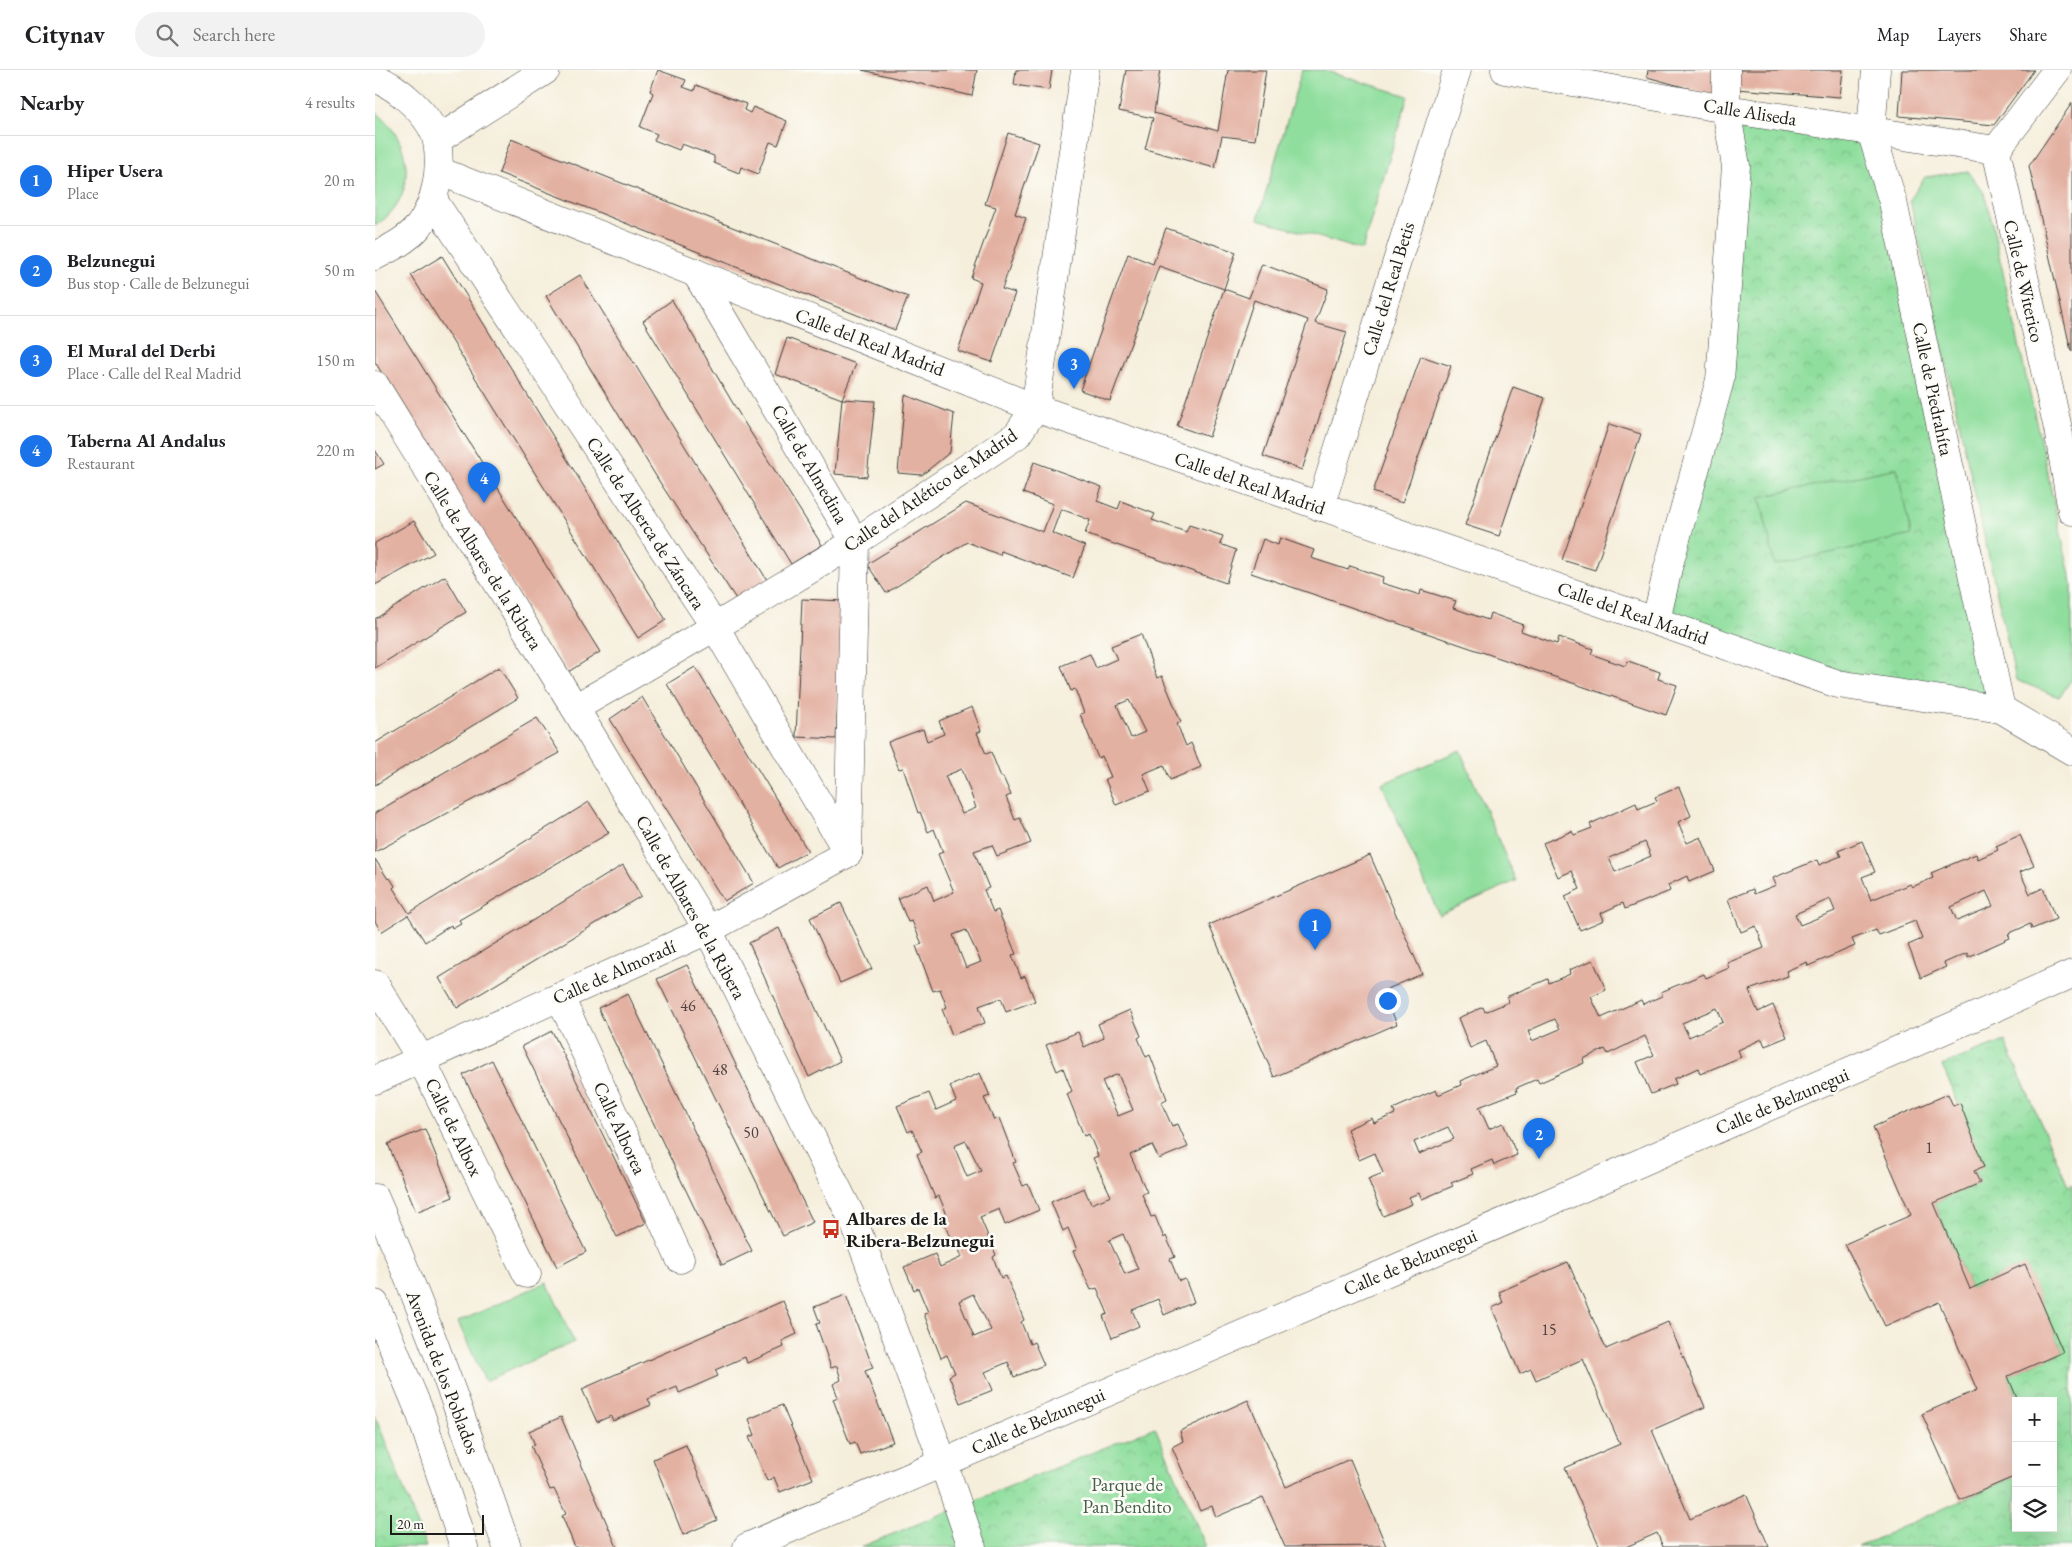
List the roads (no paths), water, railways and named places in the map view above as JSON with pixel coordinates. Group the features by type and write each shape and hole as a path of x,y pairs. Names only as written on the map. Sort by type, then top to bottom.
{"street":[{"path":"437,140 546,70"},
{"name":"Calle del Atlético de Madrid","path":"575,708 715,627 855,542 1017,435 1035,408 1085,70"},
{"name":"Calle del Real Betis","path":"1320,507 1457,70"},
{"name":"Calle Aliseda","path":"1505,70 1726,109 1996,150"},
{"path":"1656,621 1668,568 1721,380 1736,166 1726,109 1726,70"},
{"name":"Calle de Piedrahíta","path":"1876,70 1871,131 1893,202 2001,709"},
{"path":"1996,150 2057,70"},
{"path":"375,256 397,246 419,225 433,200 439,171 437,140 420,110 400,91 377,75"},
{"name":"Calle de Witerico","path":"1996,150 2065,428 2072,511"},
{"name":"Calle del Real Madrid","path":"439,171 1035,408 1837,684 2001,709 2072,751"},
{"name":"Calle de Alberca de Záncara","path":"433,200 715,627 848,853"},
{"name":"Calle de Almedina","path":"696,273 855,542 848,853"},
{"name":"Calle de Albares de la Ribera","path":"375,385 575,708 708,930 854,1222 943,1462"},
{"name":"Calle de Almoradí","path":"375,1080 708,930 848,853"},
{"name":"Calle de Belzunegui","path":"747,1547 1546,1204 2072,974"},
{"name":"Calle de Albox","path":"375,984 421,1059 527,1274"},
{"name":"Calle Alborea","path":"560,997 680,1259"},
{"name":"Avenida de los Poblados","path":"375,1198 396,1245 462,1416 507,1547"},
{"name":"Avenida de los Poblados","path":"375,1304 421,1415 464,1547"},
{"path":"943,1462 972,1547"}],"place":[{"name":"El Mural del Derbi","path":"1074,389"},
{"name":"Taberna Al Andalus","path":"484,503"},
{"name":"Hiper Usera","path":"1315,950"},
{"name":"Belzunegui","path":"1539,1159"},
{"name":"Albares de la Ribera-Belzunegui","path":"831,1229"}],"park label":[{"name":"Parque de Pan Bendito","path":"1127,1495"}]}
